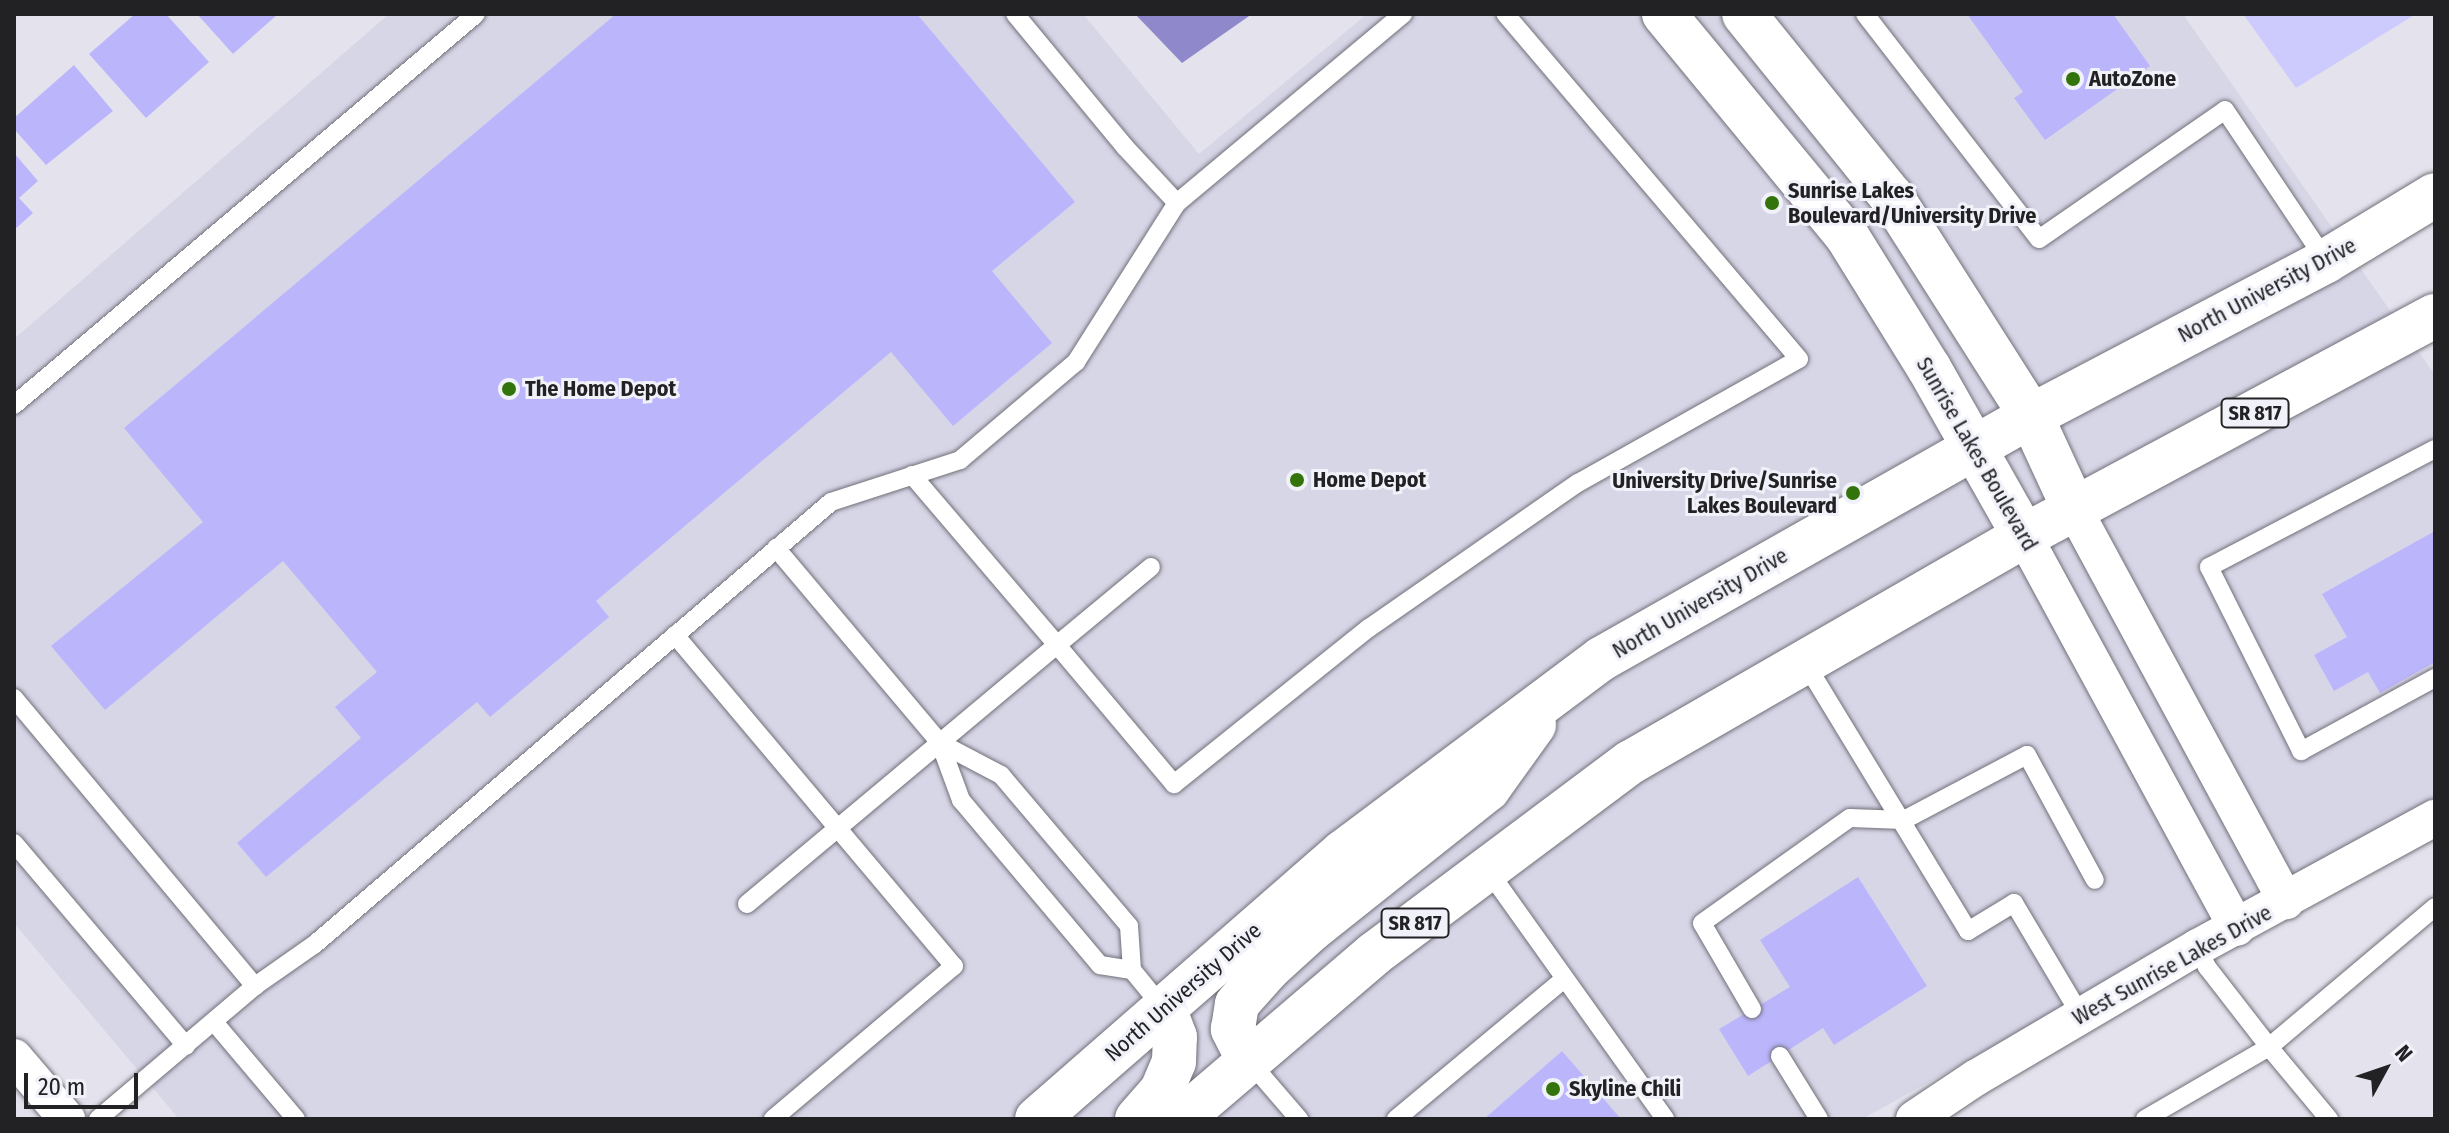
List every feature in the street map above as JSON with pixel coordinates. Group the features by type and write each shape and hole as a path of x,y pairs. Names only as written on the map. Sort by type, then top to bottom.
{"main road":[{"name":"Sunrise Lakes Boulevard","path":"1664,14 1847,236 2024,536"},
{"path":"1744,14 1891,196 2031,416 2074,509"},
{"name":"North University Drive","path":"1037,1119 1343,852 1601,659 1974,447 2326,261 2435,195"},
{"name":"SR 817","path":"1181,1119 1374,954 1631,762 2024,536 2435,316"},
{"path":"1249,1061 1233,1029 1237,1004 1268,969 1321,921 1488,789 1558,691"},
{"path":"1137,1119 1162,1090 1174,1062 1175,1037 1164,1009"}],"street":[{"path":"2074,509 2286,901"},
{"name":"Sunrise Lakes Boulevard","path":"2024,536 2237,928"},
{"name":"West Sunrise Lakes Drive","path":"1914,1119 2198,947 2432,826"},
{"path":"14,1057 67,1119"}],"lane":[{"path":"14,405 476,14"},
{"path":"1015,14 1125,147 1177,203"},
{"path":"98,1119 255,986 315,944 831,502 960,460 1076,362 1177,203 1403,14"},
{"path":"912,475 1174,784 1369,628 1578,483 1799,359 1505,14"},
{"path":"1865,14 2039,239 2225,110 2326,261"},
{"path":"2435,449 2209,567 2301,751 2435,678"},
{"path":"776,548 940,743 961,800 1100,965 1132,970"},
{"path":"747,904 1151,567"},
{"path":"675,635 954,966 773,1119"},
{"path":"1804,661 1904,820 1968,931 2014,903 2081,1016"},
{"path":"14,698 255,986"},
{"path":"940,743 1001,775 1110,903 1129,926 1132,970 1164,1009"},
{"path":"1752,1009 1702,923 1850,818 1904,820 2027,755 2095,880"},
{"path":"14,843 186,1046"},
{"path":"1487,869 1563,980 1665,1119"},
{"path":"2145,1119 2269,1047 2435,907"},
{"path":"2198,947 2207,967 2329,1119"},
{"path":"1396,1119 1563,980"},
{"path":"214,1022 296,1119"},
{"path":"1780,1056 1819,1119"},
{"path":"1249,1061 1299,1119"}],"shaded area":[{"path":"389,14 1083,14 1199,154 1367,14 2183,14 2435,375 2435,803 1862,1119 179,1119 14,923 14,339"},
{"path":"1135,14 1252,14 1182,63"},
{"path":"2243,14 2416,14 2296,88"}],"building":[{"path":"135,14 166,14 209,62 146,118 89,54"},
{"path":"197,14 278,14 233,54"},
{"name":"The Home Depot","path":"616,14 917,14 1075,202 992,271 1052,343 953,426 891,352 596,601 609,617 490,717 477,702 266,877 237,843 361,738 335,707 377,672 283,561 105,710 51,646 203,522 124,428"},
{"name":"AutoZone","path":"1967,14 2113,14 2150,66 2045,140 2014,98 2023,92"},
{"path":"74,65 113,111 46,165 14,129 14,118"},
{"path":"14,153 38,181 19,198 33,213 14,230"},
{"path":"2435,531 2435,662 2380,693 2368,672 2334,691 2314,655 2347,637 2322,594"},
{"path":"1858,877 1927,986 1834,1045 1823,1028 1748,1076 1719,1029 1790,987 1760,940"},
{"path":"1562,1051 1621,1119 1484,1119"}],"place":[{"name":"AutoZone","path":"2073,79"},
{"name":"Sunrise Lakes Boulevard/University Drive","path":"1772,203"},
{"name":"The Home Depot","path":"509,389"},
{"name":"Home Depot","path":"1297,480"},
{"name":"University Drive/Sunrise Lakes Boulevard","path":"1853,493"},
{"name":"Skyline Chili","path":"1553,1089"}]}
